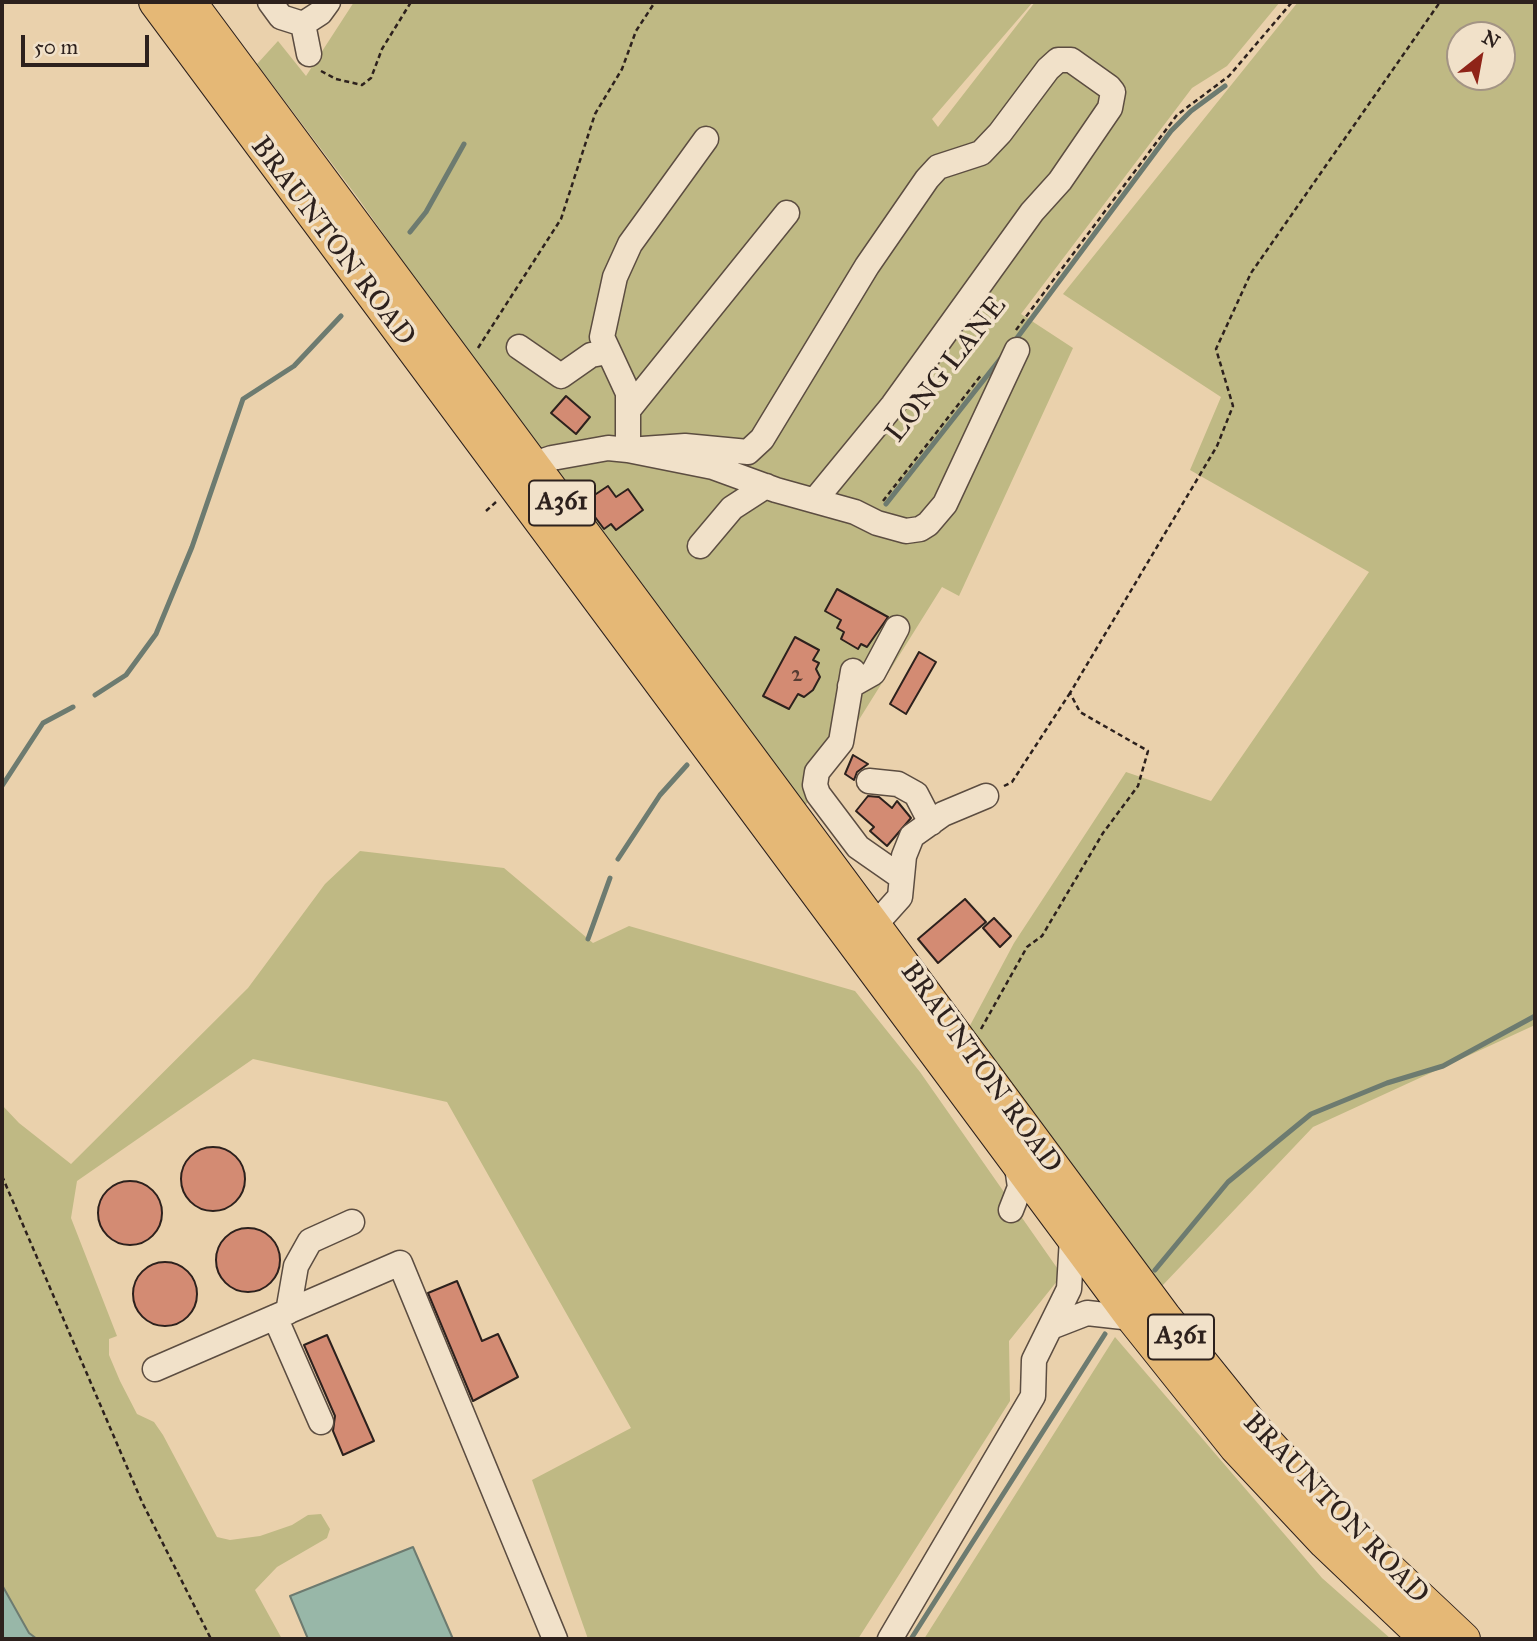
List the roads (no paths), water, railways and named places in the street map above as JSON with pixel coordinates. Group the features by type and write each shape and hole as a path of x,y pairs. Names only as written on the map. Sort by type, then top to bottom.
{"main road":[{"name":"BRAUNTON ROAD","path":"155,2 874,926 1157,1306 1256,1430 1343,1525 1464,1639"},
{"name":"BRAUNTON ROAD","path":"190,2 463,369 522,473 1132,1318 1235,1447 1325,1543 1426,1639"}],"street":[{"path":"270,2 281,16 303,24"},
{"path":"303,24 320,13 328,2"},
{"path":"303,24 309,54"},
{"path":"522,473 586,451 685,446 748,452 762,439 867,266 927,179 937,167 981,153 1000,133 1048,68 1058,60 1070,60 1109,87 1113,92 1110,108 1060,181 1032,212 893,405 815,500"},
{"path":"628,450 628,393 602,337 615,277 629,244 706,139"},
{"path":"629,409 787,213"},
{"path":"628,450 713,467 906,531 928,524 945,504 1015,342"},
{"path":"520,347 561,376 591,355 607,352"},
{"path":"700,546 732,508 766,486"},
{"path":"897,628 873,673 852,678 841,742 817,772 815,785 818,794 858,847 901,877"},
{"path":"869,781 898,784 916,794 931,823"},
{"path":"874,926 900,897 901,877 912,836 943,814 986,796"},
{"path":"1011,1210 1020,1187 1015,1158"},
{"path":"321,1422 282,1314 296,1266 310,1241 352,1222"},
{"path":"890,1639 1033,1396 1034,1360 1069,1289 1072,1238"},
{"path":"155,1370 400,1263 555,1639"},
{"path":"1051,1327 1087,1313 1132,1318"}],"waterway":[{"path":"1014,342 1171,131 1191,111 1225,86"},
{"path":"410,232 426,212 464,144"},
{"path":"95,695 126,675 156,634 192,547 243,399 294,366 341,316"},
{"path":"886,504 1001,358"},
{"path":"2,786 43,723 73,707"},
{"path":"618,859 660,795 687,765"},
{"path":"588,939 610,878"},
{"path":"1155,1270 1228,1182 1311,1114 1387,1083 1443,1066 1535,1016"},
{"path":"911,1639 1105,1334"}]}
